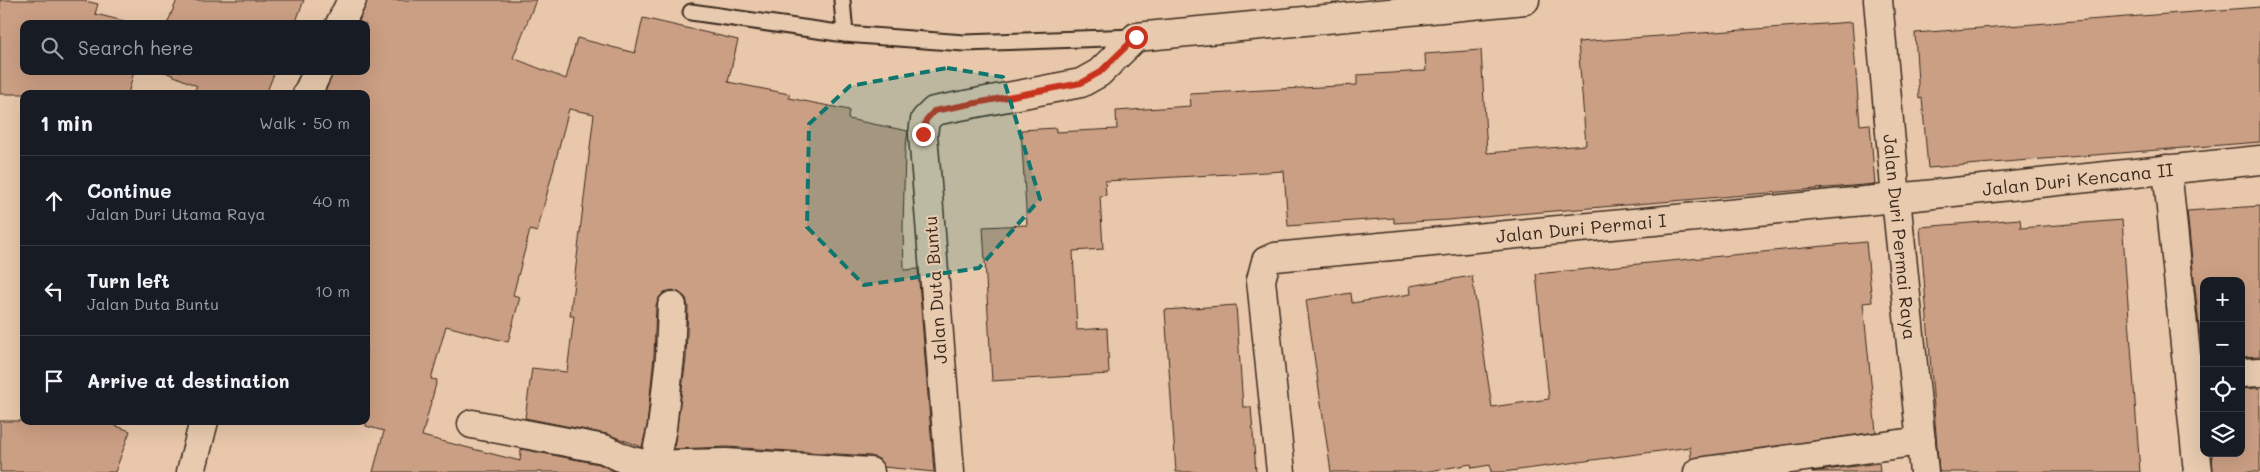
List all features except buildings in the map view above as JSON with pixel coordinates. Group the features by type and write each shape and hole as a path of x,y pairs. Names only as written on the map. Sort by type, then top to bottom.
{"street":[{"path":"342,20 352,0"},
{"path":"1136,37 1525,0"},
{"name":"Jalan Duri Permai Raya","path":"1878,0 1924,472"},
{"name":"Jalan Duta Buntu","path":"950,472 923,134 926,120 934,111 1081,83 1099,73 1136,37"},
{"path":"309,90 316,75"},
{"name":"Jalan Duri Kencana II","path":"1896,198 2260,160"},
{"path":"2167,169 2196,377 2198,472"},
{"name":"Jalan Duri Permai I","path":"1281,472 1261,280 1266,261 1276,257 1896,198"},
{"path":"654,466 662,428 670,357 672,306"},
{"path":"2245,373 2260,372"},
{"path":"472,424 604,449 625,459 654,466 726,463 870,472"},
{"path":"191,472 203,425"},
{"path":"1698,472 1921,441"}],"lane":[{"path":"842,0 845,34"},
{"path":"691,12 845,34 964,43 1136,37"}],"highlighted area":[{"path":"947,68 1003,77 1040,199 979,268 864,285 807,227 809,124 850,86"}],"route":[{"path":"923,134 926,120 934,111 1081,83 1099,73 1136,37"}]}
